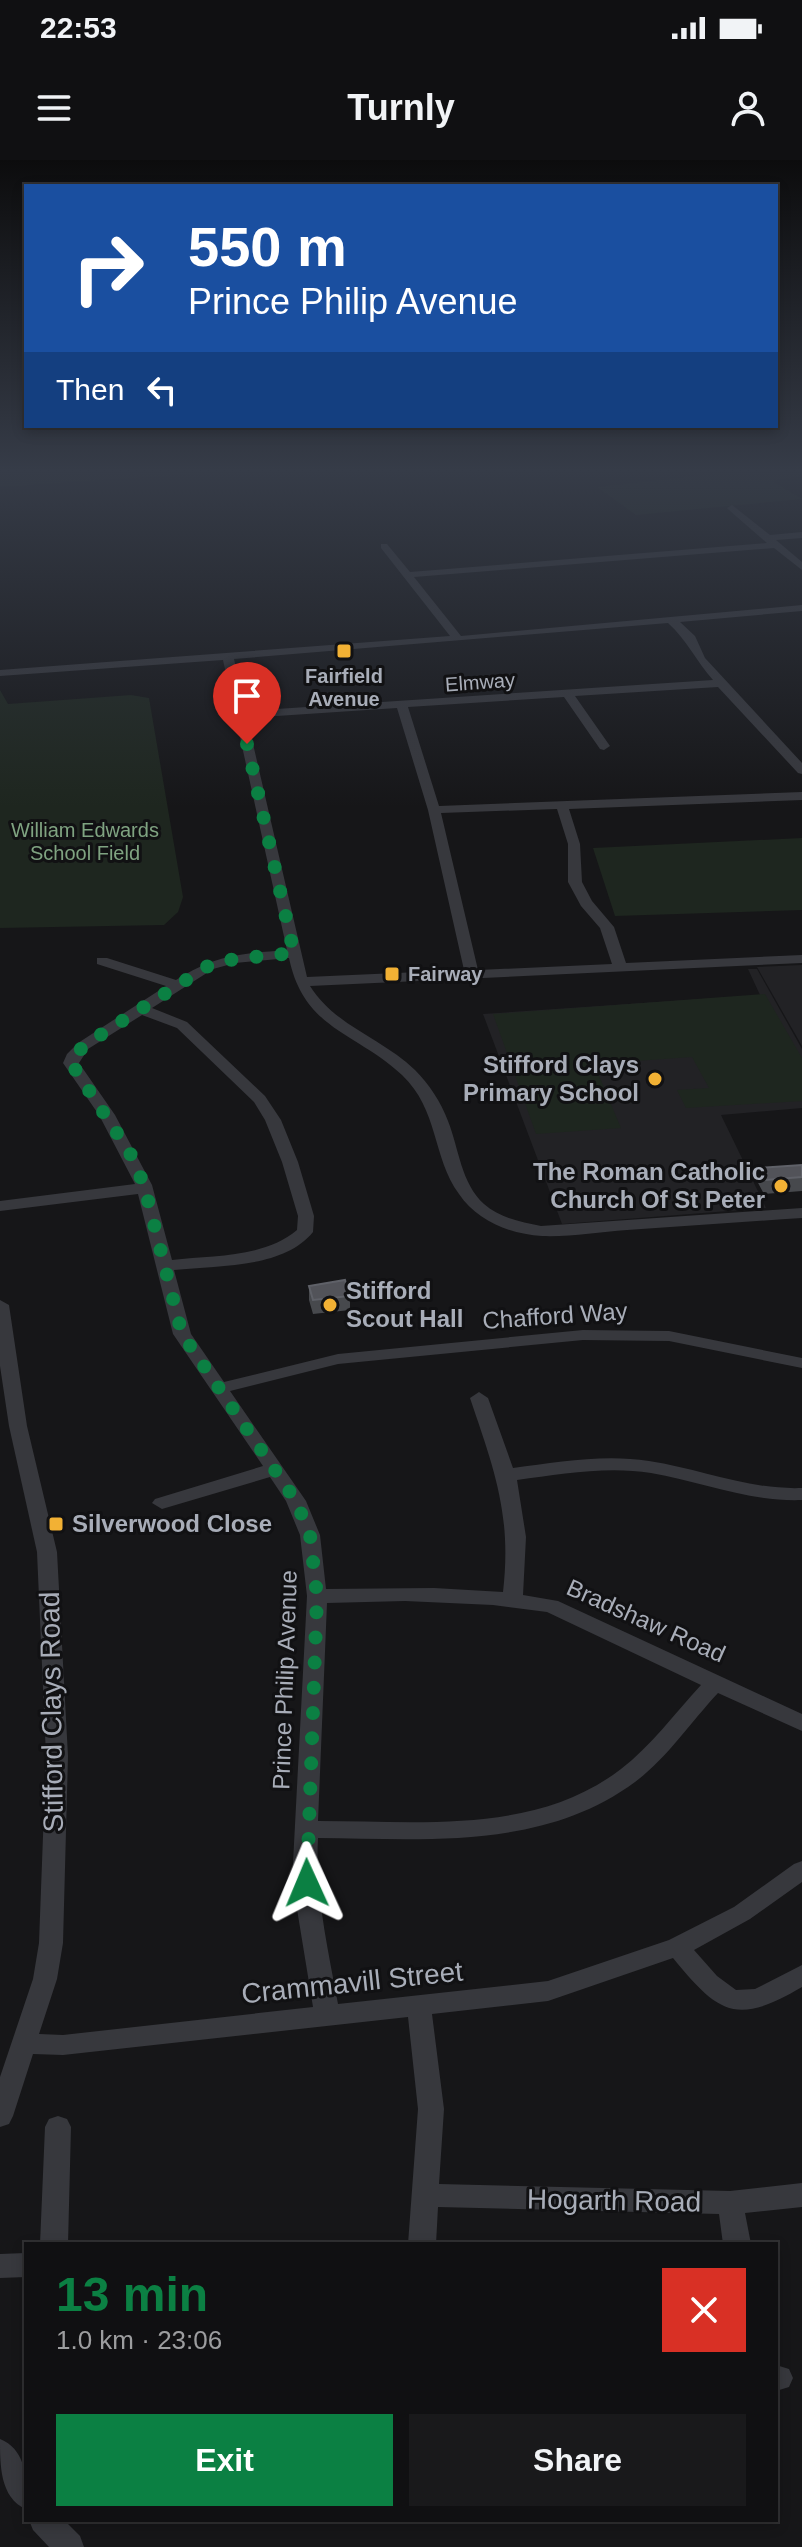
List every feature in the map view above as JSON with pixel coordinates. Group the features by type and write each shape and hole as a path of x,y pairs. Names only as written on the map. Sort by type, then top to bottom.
{"street":[{"path":"415,584 458,639"},
{"path":"0,673 458,639 802,608"},
{"path":"671,620 691,638 700,659 802,770"},
{"path":"228,657 301,982 317,1005 422,1087 437,1113 466,1198 492,1219 523,1229 549,1231 801,1214"},
{"name":"Elmway","path":"240,715 721,683"},
{"path":"568,694 604,746"},
{"path":"402,705 434,810 472,974"},
{"path":"434,810 802,796"},
{"path":"562,806 574,844 575,882 586,903 607,927 620,967"},
{"name":"Prince Philip Avenue","path":"294,953 221,961 176,985 83,1046 71,1063 130,1153 145,1188 182,1334 296,1501 310,1535 317,1596 306,1829 308,1903 327,2015"},
{"path":"301,982 802,959"},
{"path":"102,961 176,985"},
{"path":"141,1009 182,1025 260,1099 282,1140 306,1216 305,1232 278,1250 163,1266"},
{"path":"0,1206 145,1188"},
{"name":"Stifford Clays Road","path":"0,1305 18,1426 47,1552 57,1756 51,1943 45,1979 26,2044 0,2116"},
{"name":"Chafford Way","path":"218,1389 338,1359 583,1335 669,1336 802,1363"},
{"path":"479,1398 516,1510 519,1545 512,1599"},
{"path":"506,1475 571,1466 623,1465 772,1492 802,1494"},
{"path":"162,1503 274,1469"},
{"name":"Bradshaw Road","path":"317,1596 417,1594 512,1599 551,1606 802,1723"},
{"path":"306,1829 491,1827 560,1815 586,1804 631,1774 717,1681"},
{"name":"Crammavill Street","path":"26,2044 63,2045 548,1991 678,1947 742,1913 802,1870"},
{"path":"678,1947 716,1992 729,1999 748,2003 763,2000 802,1975"},
{"path":"419,2007 431,2109 422,2242"},
{"path":"54,2242 58,2127"},
{"name":"Hogarth Road","path":"425,2195 730,2203 802,2195"},
{"path":"730,2203 737,2242"},
{"path":"0,2266 24,2265"},
{"path":"0,2453 24,2492"},
{"path":"46,2522 69,2547"}],"shaded area":[{"path":"802,965 802,1046 757,967"},
{"name":"Stifford Clays Primary School","path":"748,969 757,969 802,1049 802,1108 721,1115 766,1208 562,1224 483,1014 760,995"}],"green space":[{"name":"William Edwards School Field","path":"0,690 8,704 131,695 149,698 183,897 178,912 164,925 0,928"},
{"path":"802,838 802,910 615,916 593,848"},
{"path":"765,994 802,1058 802,1101 686,1108 677,1090 709,1088 692,1057 594,1064 621,1128 536,1134 493,1014"}],"building":[{"path":"802,1165 802,1177 765,1180 759,1168"},
{"path":"345,1280 350,1296 313,1300 309,1286"}],"place":[{"name":"Fairfield Avenue","path":"344,651"},
{"name":"Fairway","path":"392,974"},
{"name":"Stifford Clays Primary School","path":"655,1079"},
{"name":"The Roman Catholic Church Of St Peter","path":"781,1186"},
{"name":"Stifford Scout Hall","path":"330,1305"},
{"name":"Silverwood Close","path":"56,1524"}],"route":[{"path":"247,744 294,953 247,957 208,966 83,1046 72,1057 71,1063 130,1153 144,1185 176,1318 192,1354 296,1501 310,1535 316,1566 317,1596 306,1829 307,1883"}]}
